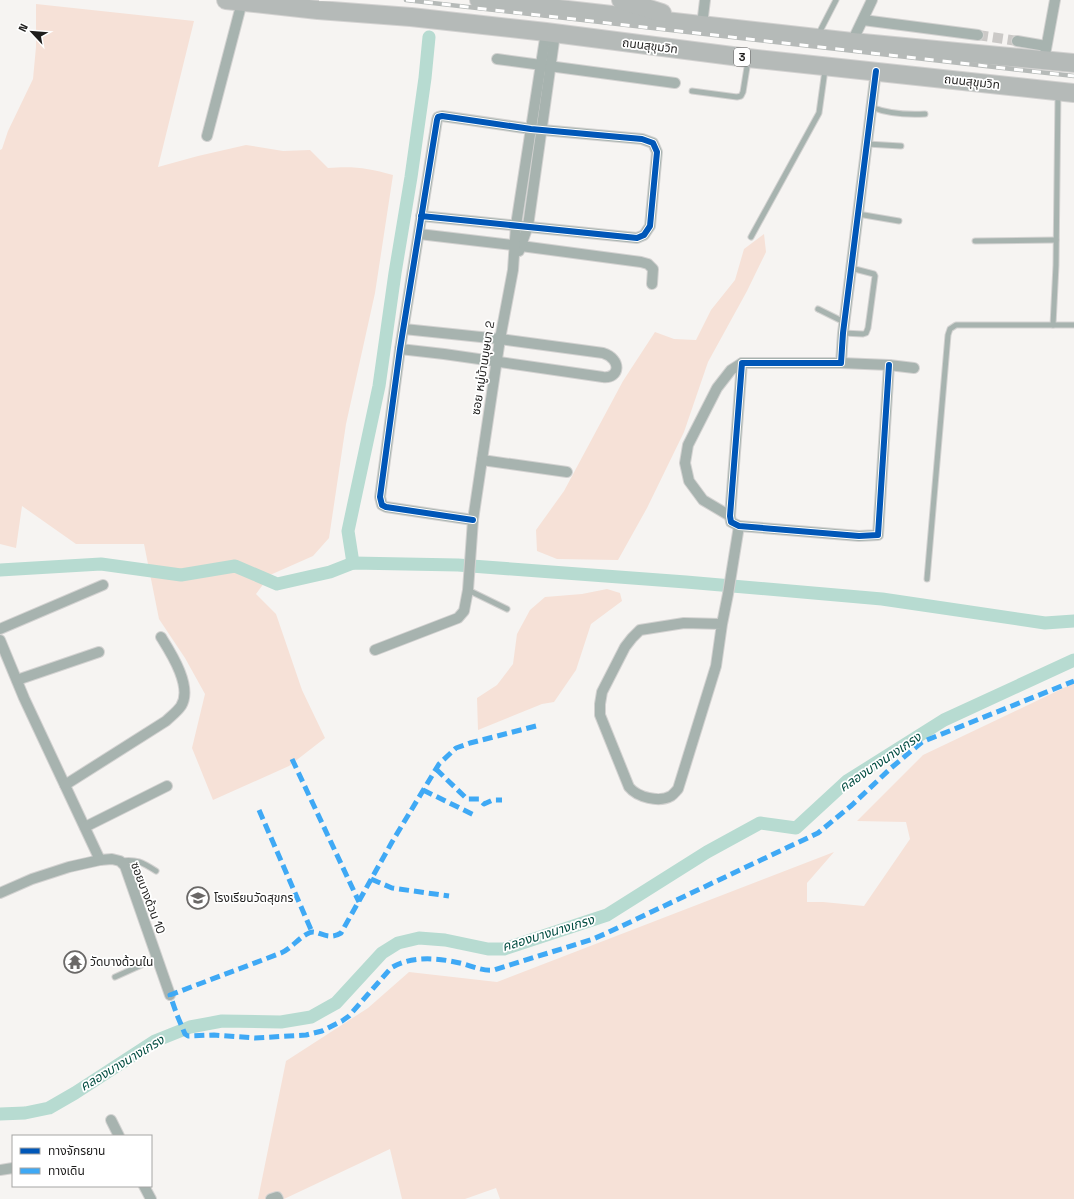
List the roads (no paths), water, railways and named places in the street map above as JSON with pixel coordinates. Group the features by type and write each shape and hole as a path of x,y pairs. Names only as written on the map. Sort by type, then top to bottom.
{"highway":[{"name":"3","path":"479,0 852,42 1045,53 1074,63"},
{"path":"576,0 642,13 681,23"},
{"path":"621,0 700,25"},
{"name":"ถนนสุขุมวิท","path":"234,1 411,17 826,67 876,71 1066,92"},
{"path":"748,58 750,30"}],"street":[{"path":"700,25 704,0"},
{"path":"852,42 872,0"},
{"path":"1018,41 1045,53 1055,0"},
{"path":"207,136 234,1"},
{"path":"863,20 978,35"},
{"path":"518,246 528,226 542,130 546,65 550,33"},
{"path":"497,59 675,82"},
{"name":"ซอย หมู่บ้านบุษบา 2","path":"375,650 458,618 464,611 468,590 473,520 500,339 518,246 516,225 531,129 546,65"},
{"path":"841,363 843,333 876,71"},
{"path":"421,216 637,238 644,236 650,226 657,152 652,143 642,139 531,129 442,116 438,117 421,216 418,234 400,350 380,497 382,504 386,507 473,520"},
{"path":"418,234 648,264 653,269 652,284"},
{"path":"400,350 608,378 613,375 616,370 616,361 611,356 603,353 500,339 404,329"},
{"path":"742,363 730,516 731,522 739,526 859,536 878,535 889,364"},
{"path":"730,516 703,500 690,481 685,463 688,446 717,388 731,370 742,363 889,364 914,368"},
{"path":"482,460 567,472"},
{"path":"722,624 684,623 640,630 625,647 611,672 602,692 600,715 633,792 655,799 666,798 678,789 716,666 739,526"},
{"path":"0,629 103,585"},
{"path":"65,785 166,721 176,713 182,705 185,695 183,683 177,665 161,637"},
{"path":"0,640 100,860"},
{"path":"17,680 99,652"},
{"path":"85,826 167,786"},
{"name":"ซอยบางด้วน 10","path":"0,893 32,879 69,867 100,860 112,859 120,861 125,866 170,995"},
{"path":"111,1120 118,1135"},
{"path":"0,1170 12,1168"},
{"path":"145,1187 151,1199"},
{"path":"271,1199 277,1196 278,1199"}],"lane":[{"path":"816,38 836,0"},
{"path":"692,91 737,97 741,96 743,92 748,58"},
{"path":"751,237 819,113 826,67"},
{"path":"1053,326 1058,154 1066,92"},
{"path":"871,107 906,115 926,114"},
{"path":"867,144 901,146"},
{"path":"1058,154 1066,154"},
{"path":"858,214 899,221"},
{"path":"975,241 1056,240"},
{"path":"843,333 866,333 875,276 874,274 851,268"},
{"path":"818,309 845,322"},
{"path":"927,579 948,335 950,329 956,325 1074,325"},
{"path":"468,590 507,609"},
{"path":"120,861 134,860 143,862 156,871"},
{"path":"115,977 157,958"}],"waterway":[{"path":"353,563 348,531 379,386 395,273 411,177 425,78 429,37"},
{"path":"0,570 101,564 181,575 235,566 277,584 330,572 353,563 458,565 686,582 882,599 1045,623 1074,621"},
{"name":"คลองบางนางเกรง","path":"0,1114 25,1113 49,1108 75,1093 155,1041 190,1027 222,1021 281,1022 311,1017 336,1003 382,953 398,943 419,938 445,940 488,949 504,949 607,915 707,852 760,823 796,828 847,781 944,720 1074,660"}],"tunnel":[{"path":"978,35 1017,41"}],"railway":[{"path":"406,0 1074,76"}],"place":[{"name":"โรงเรียนวัดสุขกร","path":"198,898"},
{"name":"วัดบางด้วนใน","path":"75,962"}]}
